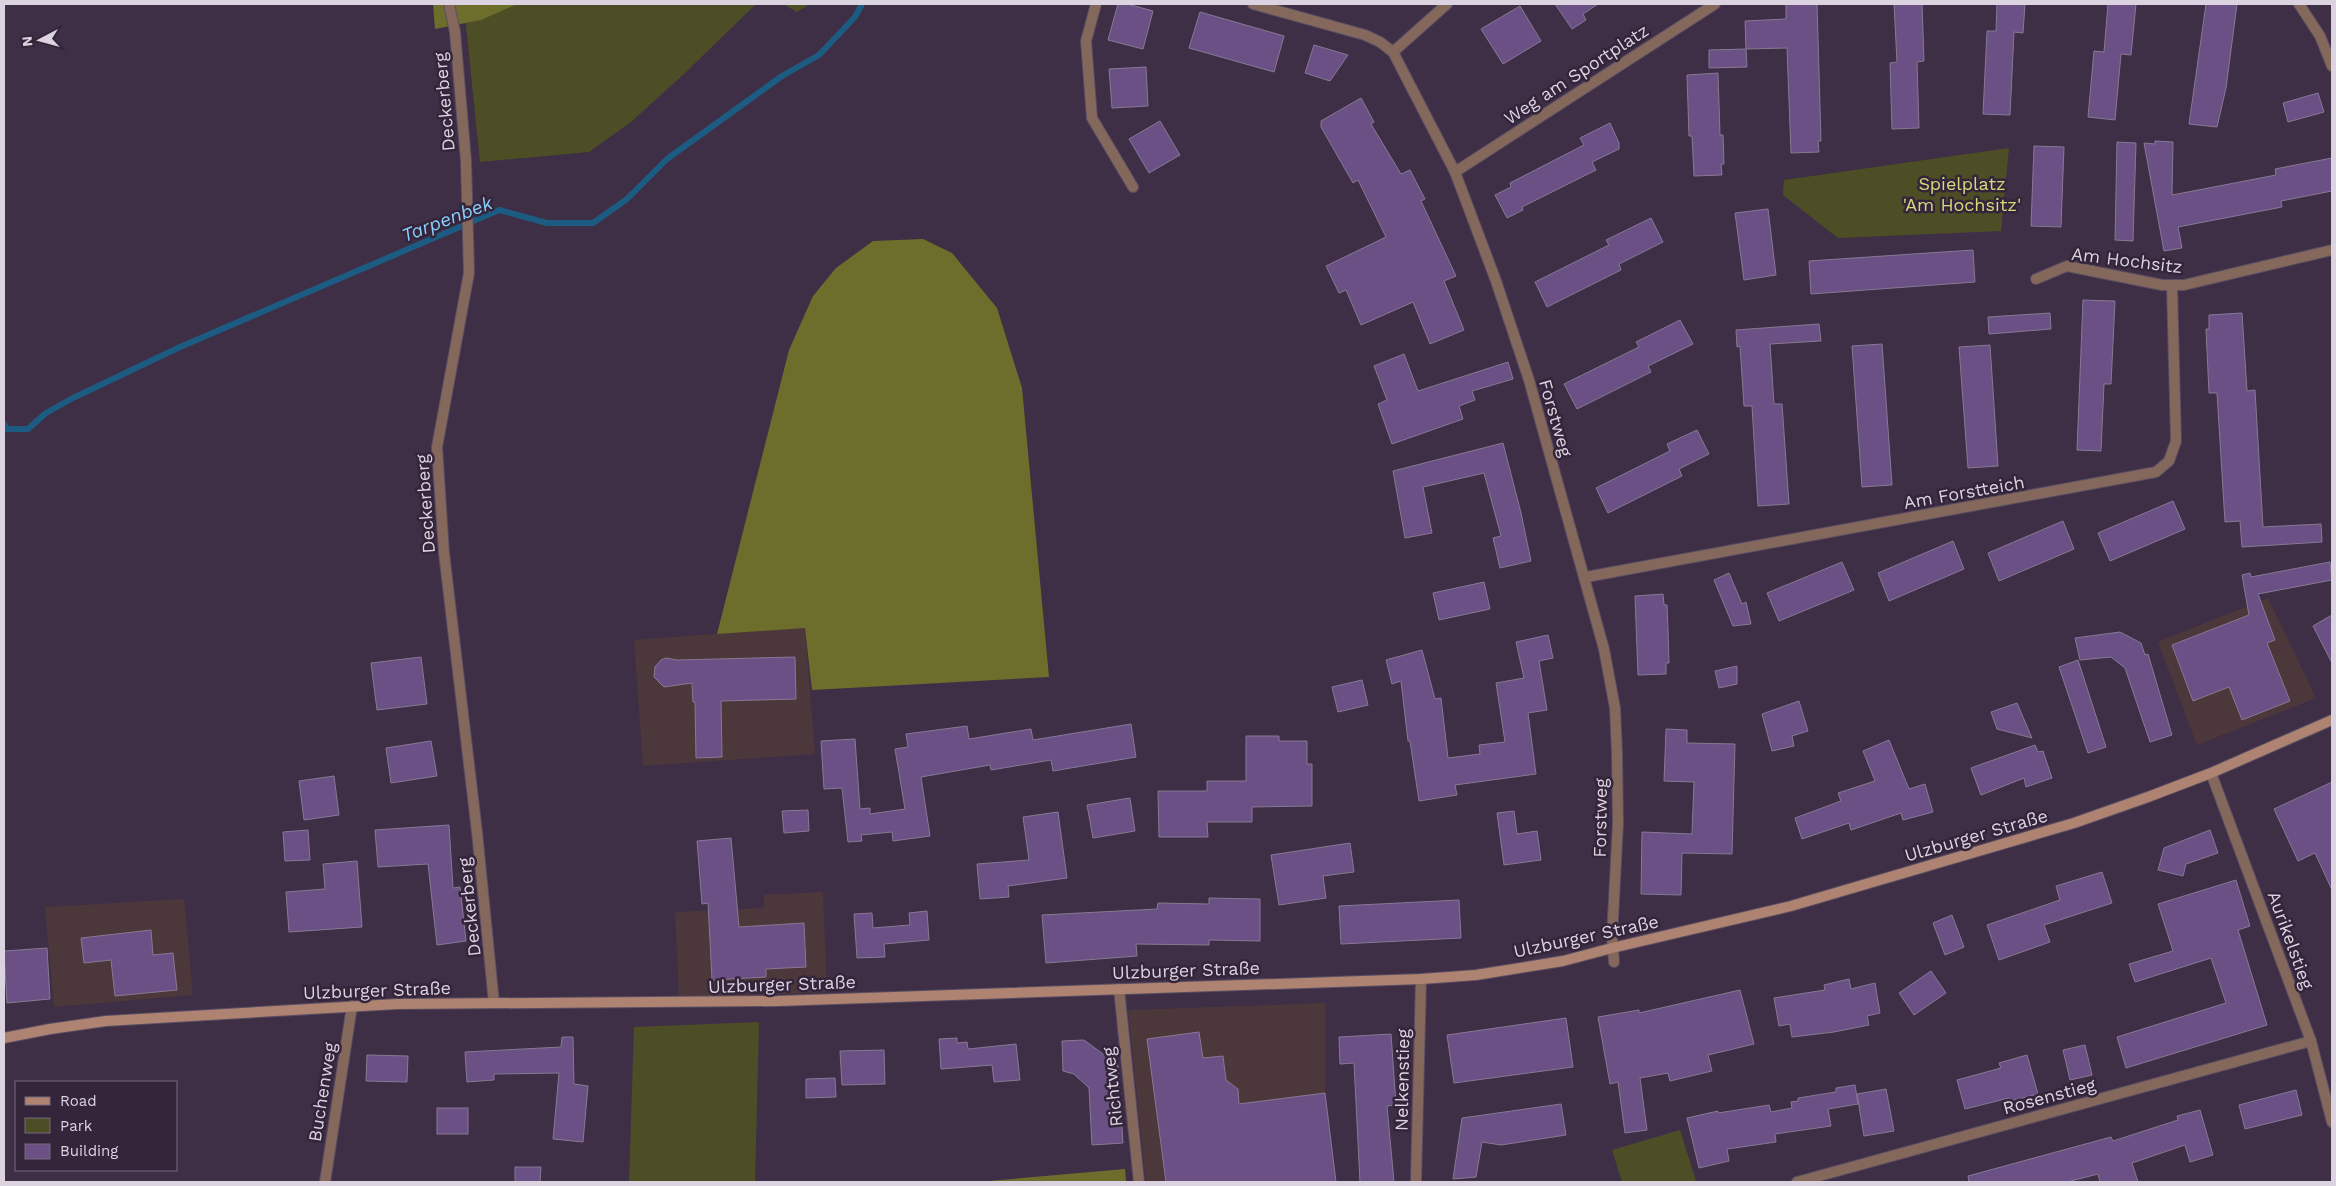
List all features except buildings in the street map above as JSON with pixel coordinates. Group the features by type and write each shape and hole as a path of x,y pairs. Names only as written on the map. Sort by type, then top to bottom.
{"main road":[{"name":"Ulzburger Straße","path":"4,1038 106,1021 352,1006 769,1001 1421,979 1476,975 1563,961 1791,906 2074,823 2211,773 2332,720"}],"street":[{"name":"Deckerberg","path":"449,4 456,52 470,273 437,447 444,553 477,832 494,1003"},
{"path":"1096,4 1086,41 1092,118 1133,187"},
{"name":"Forstweg","path":"1253,4 1365,35 1380,42 1393,52 1455,172 1496,281 1526,372 1586,577 1604,650 1615,708 1618,823 1612,948 1614,962"},
{"path":"1393,52 1447,4"},
{"name":"Weg am Sportplatz","path":"1455,172 1714,4"},
{"path":"2299,4 2320,36 2332,66"},
{"name":"Am Hochsitz","path":"2036,278 2067,266 2172,286 2195,283 2332,250"},
{"name":"Am Forstteich","path":"1586,577 2156,472 2170,461 2176,445 2172,286"},
{"name":"Aurikelstieg","path":"2211,773 2310,1041 2332,1122"},
{"name":"Nelkenstieg","path":"1416,1182 1421,979"},
{"name":"Richtweg","path":"1118,989 1139,1182"},
{"name":"Buchenweg","path":"324,1182 352,1006"},
{"name":"Rosenstieg","path":"1797,1182 2310,1041"}],"shaded area":[{"path":"433,4 517,4 481,20 435,29"},
{"path":"923,239 952,253 997,308 1022,388 1049,677 812,690 805,628 717,634 789,350 813,296 836,268 873,241"},
{"path":"2268,598 2316,698 2197,745 2158,642"},
{"path":"805,627 815,754 643,766 634,640"},
{"path":"823,892 827,992 679,998 675,912 764,908 764,895"},
{"path":"184,899 193,995 54,1007 45,907"},
{"path":"1325,1003 1325,1093 1336,1182 1146,1182 1128,1010"},
{"path":"1125,1169 1126,1182 977,1182"}],"green space":[{"path":"479,4 756,4 631,122 589,152 480,162 464,6"},
{"path":"783,4 810,4 797,12"},
{"name":"Spielplatz 'Am Hochsitz'","path":"2009,148 2001,231 1838,238 1783,195 1784,180"},
{"path":"759,1022 755,1182 629,1182 634,1027"},
{"path":"1680,1130 1696,1181 1622,1182 1612,1150"}],"waterway":[{"name":"Tarpenbek","path":"4,424 7,429 28,429 46,413 73,398 180,347 499,210 547,223 593,223 627,199 667,159 782,76 819,55 855,17 862,4"}]}
